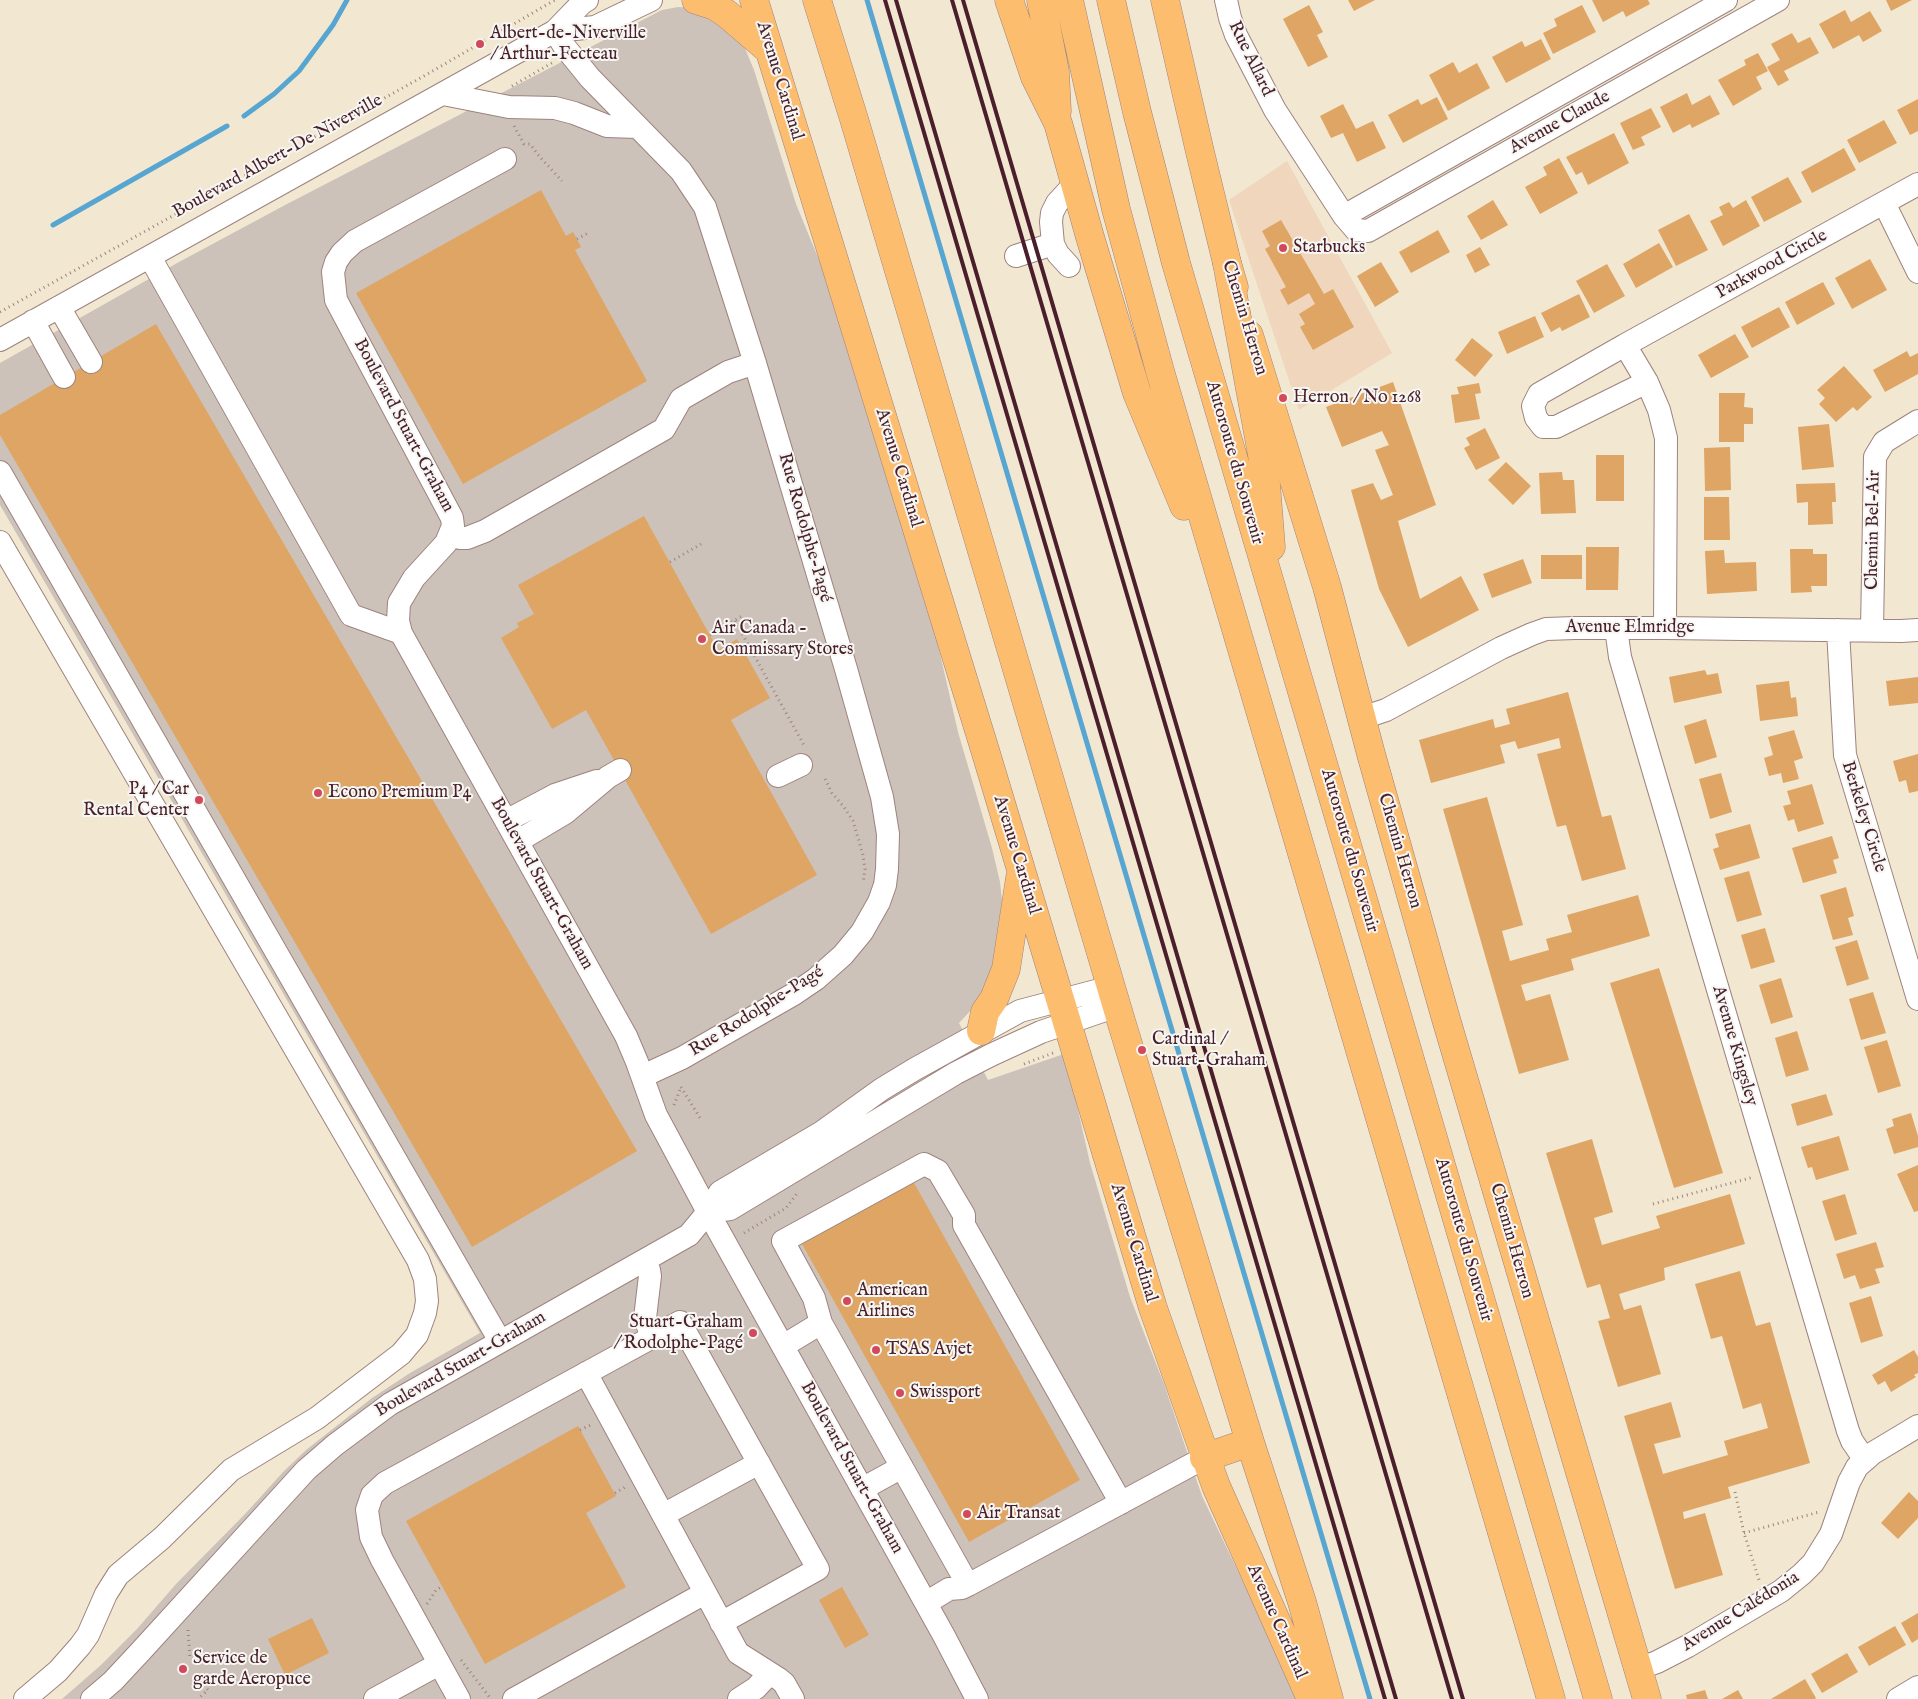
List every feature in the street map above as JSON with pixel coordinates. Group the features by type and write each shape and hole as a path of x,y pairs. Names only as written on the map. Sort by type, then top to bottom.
{"main road":[{"path":"696,0 715,6 727,14 769,50"},
{"name":"Avenue Cardinal","path":"754,0 1021,872 1138,1262 1204,1458 1311,1699"},
{"name":"Avenue Cardinal","path":"816,0 854,119 1114,996 1250,1442 1302,1602 1329,1699"},
{"path":"1009,0 1035,77 1058,123 1137,393 1241,643"},
{"path":"1041,0 1055,72 1058,123"},
{"path":"1069,0 1094,118 1141,305 1551,1699"},
{"name":"Autoroute du Souvenir","path":"1111,0 1141,130 1176,263 1598,1699"},
{"name":"Chemin Herron","path":"1165,0 1226,263 1286,450 1321,569 1452,1038 1647,1699"},
{"path":"1226,263 1265,470 1276,604"},
{"path":"981,1031 985,1012 994,999 1006,969 1021,872"},
{"path":"1204,1458 1250,1442"}],"street":[{"name":"Boulevard Albert-De Niverville","path":"0,340 555,31 587,0"},
{"name":"Boulevard Albert-De Niverville","path":"555,31 595,27 651,0"},
{"name":"Avenue Claude","path":"1344,216 1726,0"},
{"name":"Avenue Claude","path":"1275,110 1344,216 1356,230 1368,231 1778,0"},
{"name":"Rue Allard","path":"1231,2 1236,35 1275,110"},
{"name":"Rue Rodolphe-Pagé","path":"555,31 590,78 681,171 704,208 755,363 882,797 888,834 885,884 871,918 852,944 830,968 794,994 682,1058 643,1076"},
{"path":"444,94 509,107 555,108 607,126 638,127"},
{"name":"Boulevard Stuart-Graham","path":"505,159 348,246 336,262 333,272 336,300 448,508 453,526 437,554 414,578 399,603 398,621 402,633 626,1036 643,1076"},
{"name":"Parkwood Circle","path":"1647,382 1556,427 1543,427 1536,418 1533,406 1539,394 1918,184"},
{"path":"1070,266 1058,254 1053,244 1051,233 1052,213 1062,195 1076,187"},
{"path":"1884,203 1918,272"},
{"path":"1016,256 1053,244"},
{"path":"150,256 351,615 402,633"},
{"path":"59,307 91,362"},
{"path":"33,321 64,377"},
{"path":"1626,345 1647,382 1659,410 1666,438 1664,628"},
{"path":"450,534 460,538 467,538 485,531 664,429 681,399 728,372 755,363"},
{"name":"Chemin Bel-Air","path":"1872,630 1875,457 1884,442 1918,421"},
{"path":"0,472 500,1341"},
{"path":"0,542 418,1260 425,1279 427,1295 422,1324 417,1335 401,1354 317,1418 227,1474 162,1538 118,1575 106,1594 91,1629 80,1646 58,1671 25,1699"},
{"name":"Avenue Elmridge","path":"1362,718 1386,710 1532,634 1559,628 1918,630"},
{"name":"Avenue Kingsley","path":"1616,628 1620,657 1848,1431 1852,1441 1865,1460"},
{"name":"Berkeley Circle","path":"1838,630 1844,755 1918,999"},
{"path":"778,776 805,760"},
{"path":"506,821 560,804 614,774"},
{"path":"518,841 560,804"},
{"name":"Boulevard Stuart-Graham","path":"708,1212 730,1209 971,1065 1022,1040 1063,1012 1114,996"},
{"name":"Boulevard Stuart-Graham","path":"92,1699 113,1681 306,1470 335,1445 390,1404 688,1235 708,1212 720,1192 822,1132 897,1079 981,1031 1025,1009 1063,1012"},
{"path":"643,1076 656,1116 708,1212"},
{"path":"968,1585 821,1323 814,1298 783,1241 924,1164 938,1172 964,1215 964,1225 1121,1503"},
{"name":"Boulevard Stuart-Graham","path":"708,1212 968,1679 977,1699"},
{"path":"645,1260 650,1276 645,1318 652,1338"},
{"path":"458,1699 374,1543 367,1519 369,1502 378,1488 385,1483 680,1322 818,1569 721,1623"},
{"path":"783,1346 821,1323"},
{"path":"586,1373 738,1653 784,1683 793,1699"},
{"name":"Avenue Calédonia","path":"1638,1669 1668,1657 1791,1584 1813,1562 1831,1534 1853,1474 1873,1453 1918,1426"},
{"path":"926,1603 950,1589 962,1588 968,1585 1204,1458"},
{"path":"663,1515 759,1463"},
{"path":"862,1489 902,1467"},
{"path":"514,1699 705,1593"},
{"path":"375,1699 439,1664"},
{"path":"739,1699 756,1688 769,1674"},
{"path":"1898,1699 1918,1687"}],"path":[{"name":"Boulevard Albert-De Niverville","path":"0,312 424,76 555,0"},
{"path":"504,91 552,63"},
{"path":"513,124 524,144 530,144 562,181"},
{"path":"577,239 590,232"},
{"path":"670,562 702,544"},
{"path":"710,635 742,616"},
{"path":"734,621 805,760"},
{"path":"825,779 832,793 853,821 863,855 865,869 863,885"},
{"path":"681,1087 700,1118"},
{"path":"1654,1204 1772,1172"},
{"path":"744,1233 786,1208 802,1185"},
{"path":"1734,1492 1744,1533 1765,1600"},
{"path":"1744,1533 1842,1506"},
{"path":"188,1634 190,1659"},
{"path":"197,1678 208,1690 198,1699"}],"shaded area":[{"path":"678,7 697,8 732,29 744,46 754,70 796,204 842,316 929,606 958,732 992,848 1000,882 1003,910 1001,941 987,988 973,1008 959,1023 988,1080 1064,1054 1090,1163 1130,1297 1164,1384 1202,1496 1297,1699 62,1699 101,1665 137,1629 176,1584 306,1450 372,1398 410,1373 480,1333 0,505 0,363 179,262 287,204 662,10"},
{"path":"1287,161 1392,353 1299,410 1229,200"}],"building":[{"path":"1348,0 1375,0 1354,11"},
{"path":"1592,0 1648,0 1650,4 1626,17 1623,11 1603,22"},
{"path":"1886,0 1912,0 1891,11"},
{"path":"1309,5 1323,32 1317,35 1328,57 1308,67 1283,19"},
{"path":"1582,5 1596,32 1553,54 1543,33 1557,26 1554,19"},
{"path":"1845,10 1851,22 1870,11 1882,31 1863,42 1859,35 1833,49 1819,24"},
{"path":"1792,33 1798,43 1810,37 1819,53 1784,71 1789,80 1778,86 1767,67 1780,60 1771,44"},
{"path":"1541,39 1551,59 1506,83 1492,57 1522,41 1525,47"},
{"path":"1758,53 1768,71 1756,77 1762,89 1733,106 1718,80 1746,65 1744,60"},
{"path":"1453,62 1459,73 1477,63 1490,88 1448,111 1429,75"},
{"path":"1687,93 1692,105 1710,95 1720,114 1692,128 1690,124 1673,133 1660,107"},
{"path":"1437,97 1448,119 1403,143 1388,115 1418,99 1421,105"},
{"path":"1918,99 1918,131 1910,135 1897,110"},
{"path":"1343,104 1356,129 1373,121 1386,148 1357,162 1343,133 1331,138 1320,116"},
{"path":"1651,108 1661,127 1641,137 1645,145 1633,150 1620,123"},
{"path":"1884,120 1897,143 1859,163 1847,140"},
{"path":"1614,133 1629,163 1588,185 1582,172 1576,175 1566,157"},
{"path":"1844,148 1856,170 1812,193 1801,172"},
{"path":"1559,158 1578,193 1540,214 1525,187 1547,175 1543,167"},
{"path":"1788,177 1802,202 1764,222 1751,197"},
{"path":"541,190 566,236 573,232 581,247 575,250 647,381 463,484 356,293"},
{"path":"1493,200 1508,225 1481,240 1467,216"},
{"path":"1746,200 1760,226 1723,246 1710,221 1723,215 1719,207 1729,202 1733,208"},
{"path":"1689,214 1708,250 1676,266 1658,230"},
{"path":"1281,220 1324,294 1333,289 1354,327 1313,350 1300,327 1305,324 1299,314 1315,304 1309,293 1288,305 1280,290 1286,287 1265,249 1270,246 1262,231"},
{"path":"1438,230 1450,252 1411,273 1399,252"},
{"path":"1659,243 1673,267 1636,288 1623,264"},
{"path":"1480,247 1490,265 1475,273 1466,255"},
{"path":"1870,259 1887,290 1852,309 1835,278"},
{"path":"1381,262 1399,292 1375,307 1357,276"},
{"path":"1607,264 1625,296 1594,313 1576,281"},
{"path":"1823,282 1835,304 1797,325 1785,302"},
{"path":"1579,294 1590,317 1562,331 1560,327 1551,332 1541,313"},
{"path":"1779,307 1790,327 1752,348 1741,327"},
{"path":"1535,316 1544,337 1507,354 1498,332"},
{"name":"Econo Premium P4","path":"156,324 637,1151 472,1247 0,435 0,415"},
{"path":"1735,334 1749,357 1711,378 1698,355"},
{"path":"1472,338 1493,355 1475,377 1455,360"},
{"path":"1907,351 1910,357 1918,353 1918,374 1885,392 1873,370"},
{"path":"1844,366 1872,397 1857,411 1853,407 1836,422 1819,404 1825,398 1817,390"},
{"path":"1393,382 1436,505 1398,521 1420,599 1461,576 1479,610 1408,647 1379,589 1351,490 1373,483 1381,500 1393,495 1375,450 1389,445 1382,431 1342,447 1326,407"},
{"path":"1479,383 1481,393 1475,394 1480,419 1455,423 1451,395 1459,394 1457,387"},
{"path":"1719,393 1745,393 1744,407 1753,408 1753,424 1744,424 1744,442 1719,442"},
{"path":"1829,424 1834,467 1802,470 1798,427"},
{"path":"1485,428 1500,458 1476,470 1464,448 1470,445 1466,438"},
{"path":"1730,447 1731,490 1705,491 1704,448"},
{"path":"1596,455 1624,455 1624,501 1596,501"},
{"path":"1506,462 1531,486 1513,505 1488,480"},
{"path":"1562,472 1563,480 1574,480 1576,513 1541,514 1539,473"},
{"path":"1835,483 1836,502 1832,502 1833,524 1808,525 1808,502 1797,503 1796,484"},
{"path":"1704,497 1729,497 1730,540 1704,540"},
{"path":"644,516 718,650 737,639 770,698 731,720 817,875 711,934 586,710 552,729 501,638 519,627 517,623 534,614 518,585"},
{"path":"1586,547 1619,547 1618,590 1586,590"},
{"path":"1790,549 1813,549 1813,554 1827,554 1827,586 1811,586 1812,592 1791,593"},
{"path":"1724,550 1725,563 1756,562 1757,591 1707,594 1705,551"},
{"path":"1541,555 1582,555 1582,579 1541,579"},
{"path":"1523,559 1532,583 1492,598 1483,574"},
{"path":"1705,670 1707,675 1718,673 1722,693 1674,703 1669,677"},
{"path":"1918,677 1918,703 1889,706 1886,681"},
{"path":"1789,681 1791,698 1796,697 1798,716 1760,721 1756,685"},
{"path":"1568,692 1602,817 1611,815 1626,869 1582,881 1566,825 1557,827 1537,754 1561,748 1559,738 1518,749 1515,741 1500,745 1505,763 1431,783 1419,740 1493,719 1495,728 1510,724 1506,709"},
{"path":"1706,719 1717,757 1695,764 1684,726"},
{"path":"1794,730 1803,758 1794,761 1799,779 1783,783 1781,773 1769,776 1764,758 1773,755 1768,737"},
{"path":"1918,754 1918,791 1909,793 1906,780 1899,782 1893,761"},
{"path":"1721,773 1732,812 1710,819 1699,779"},
{"path":"1812,784 1824,824 1798,832 1794,819 1788,821 1783,806 1791,804 1787,791"},
{"path":"1487,797 1523,925 1502,931 1510,961 1549,950 1546,939 1572,932 1567,915 1638,895 1650,936 1571,959 1574,970 1521,985 1526,1001 1550,994 1569,1060 1519,1074 1443,809"},
{"path":"1750,824 1760,858 1720,870 1713,849 1719,847 1715,834"},
{"path":"1832,836 1839,858 1833,860 1837,873 1803,883 1792,848"},
{"path":"1749,871 1762,915 1737,922 1724,878"},
{"path":"1846,887 1854,916 1848,918 1853,935 1833,940 1820,895"},
{"path":"1765,928 1775,962 1751,969 1741,935"},
{"path":"1857,940 1869,979 1847,986 1835,947"},
{"path":"1659,968 1723,1173 1674,1188 1610,983"},
{"path":"1781,978 1793,1017 1771,1024 1759,985"},
{"path":"1873,992 1886,1033 1861,1040 1849,999"},
{"path":"1797,1031 1809,1070 1786,1077 1775,1038"},
{"path":"1887,1040 1901,1086 1878,1093 1864,1047"},
{"path":"1826,1094 1833,1115 1797,1126 1791,1104"},
{"path":"1911,1113 1918,1136 1918,1147 1894,1154 1886,1129 1894,1126 1892,1119"},
{"path":"1839,1136 1849,1170 1816,1180 1812,1167 1808,1168 1801,1147"},
{"path":"1592,1139 1613,1212 1594,1218 1602,1245 1660,1228 1656,1216 1730,1194 1745,1244 1664,1268 1665,1280 1619,1294 1624,1310 1641,1305 1661,1374 1618,1387 1598,1321 1610,1318 1600,1284 1587,1288 1546,1153"},
{"path":"1918,1165 1918,1211 1914,1212 1897,1174"},
{"path":"913,1181 1080,1480 969,1542 802,1244"},
{"path":"1845,1194 1857,1234 1835,1241 1822,1201"},
{"path":"1876,1242 1884,1267 1875,1269 1880,1283 1860,1289 1855,1275 1844,1279 1836,1254"},
{"path":"1740,1271 1756,1326 1770,1322 1810,1463 1728,1487 1731,1498 1683,1512 1684,1519 1705,1513 1723,1575 1675,1589 1624,1416 1671,1402 1681,1437 1654,1444 1663,1474 1728,1455 1724,1441 1768,1428 1761,1403 1743,1409 1722,1336 1711,1339 1695,1284"},
{"path":"1871,1296 1883,1336 1861,1343 1849,1303"},
{"path":"1914,1350 1918,1357 1918,1373 1914,1375 1916,1377 1891,1392 1885,1381 1878,1385 1872,1375"},
{"path":"578,1426 616,1496 586,1513 626,1587 485,1664 406,1521"},
{"path":"1909,1492 1918,1501 1918,1518 1898,1539 1881,1523"},
{"path":"842,1587 869,1635 845,1648 819,1600"},
{"path":"1918,1613 1918,1639 1912,1643 1901,1623"},
{"path":"312,1618 329,1653 285,1675 268,1639"},
{"path":"1895,1626 1906,1645 1869,1666 1858,1647"},
{"path":"1847,1653 1858,1672 1822,1693 1811,1674"},
{"path":"1805,1679 1815,1699 1771,1699"},
{"path":"1705,1690 1708,1699 1687,1699 1686,1695"},
{"path":"1738,1690 1743,1699 1722,1699"}],"waterway":[{"path":"244,116 274,94 299,71 333,25 347,0"},
{"path":"867,0 1370,1699"},
{"path":"53,225 227,126"}],"railway":[{"path":"885,0 1385,1699"},
{"path":"896,0 1396,1699"},
{"path":"952,0 1452,1699"},
{"path":"963,0 1463,1699"}],"place":[{"name":"Albert-de-Niverville / Arthur-Fecteau","path":"480,44"},
{"name":"Starbucks","path":"1283,248"},
{"name":"Herron / No 1268","path":"1283,398"},
{"name":"Air Canada - Commissary Stores","path":"702,639"},
{"name":"Econo Premium P4","path":"318,793"},
{"name":"P4 / Car Rental Center","path":"199,800"},
{"name":"Cardinal / Stuart-Graham","path":"1142,1050"},
{"name":"American Airlines","path":"847,1301"},
{"name":"Stuart-Graham / Rodolphe-Pagé","path":"753,1333"},
{"name":"TSAS Avjet","path":"876,1350"},
{"name":"Swissport","path":"900,1393"},
{"name":"Air Transat","path":"967,1514"},
{"name":"Service de garde Aeropuce","path":"183,1669"}]}
